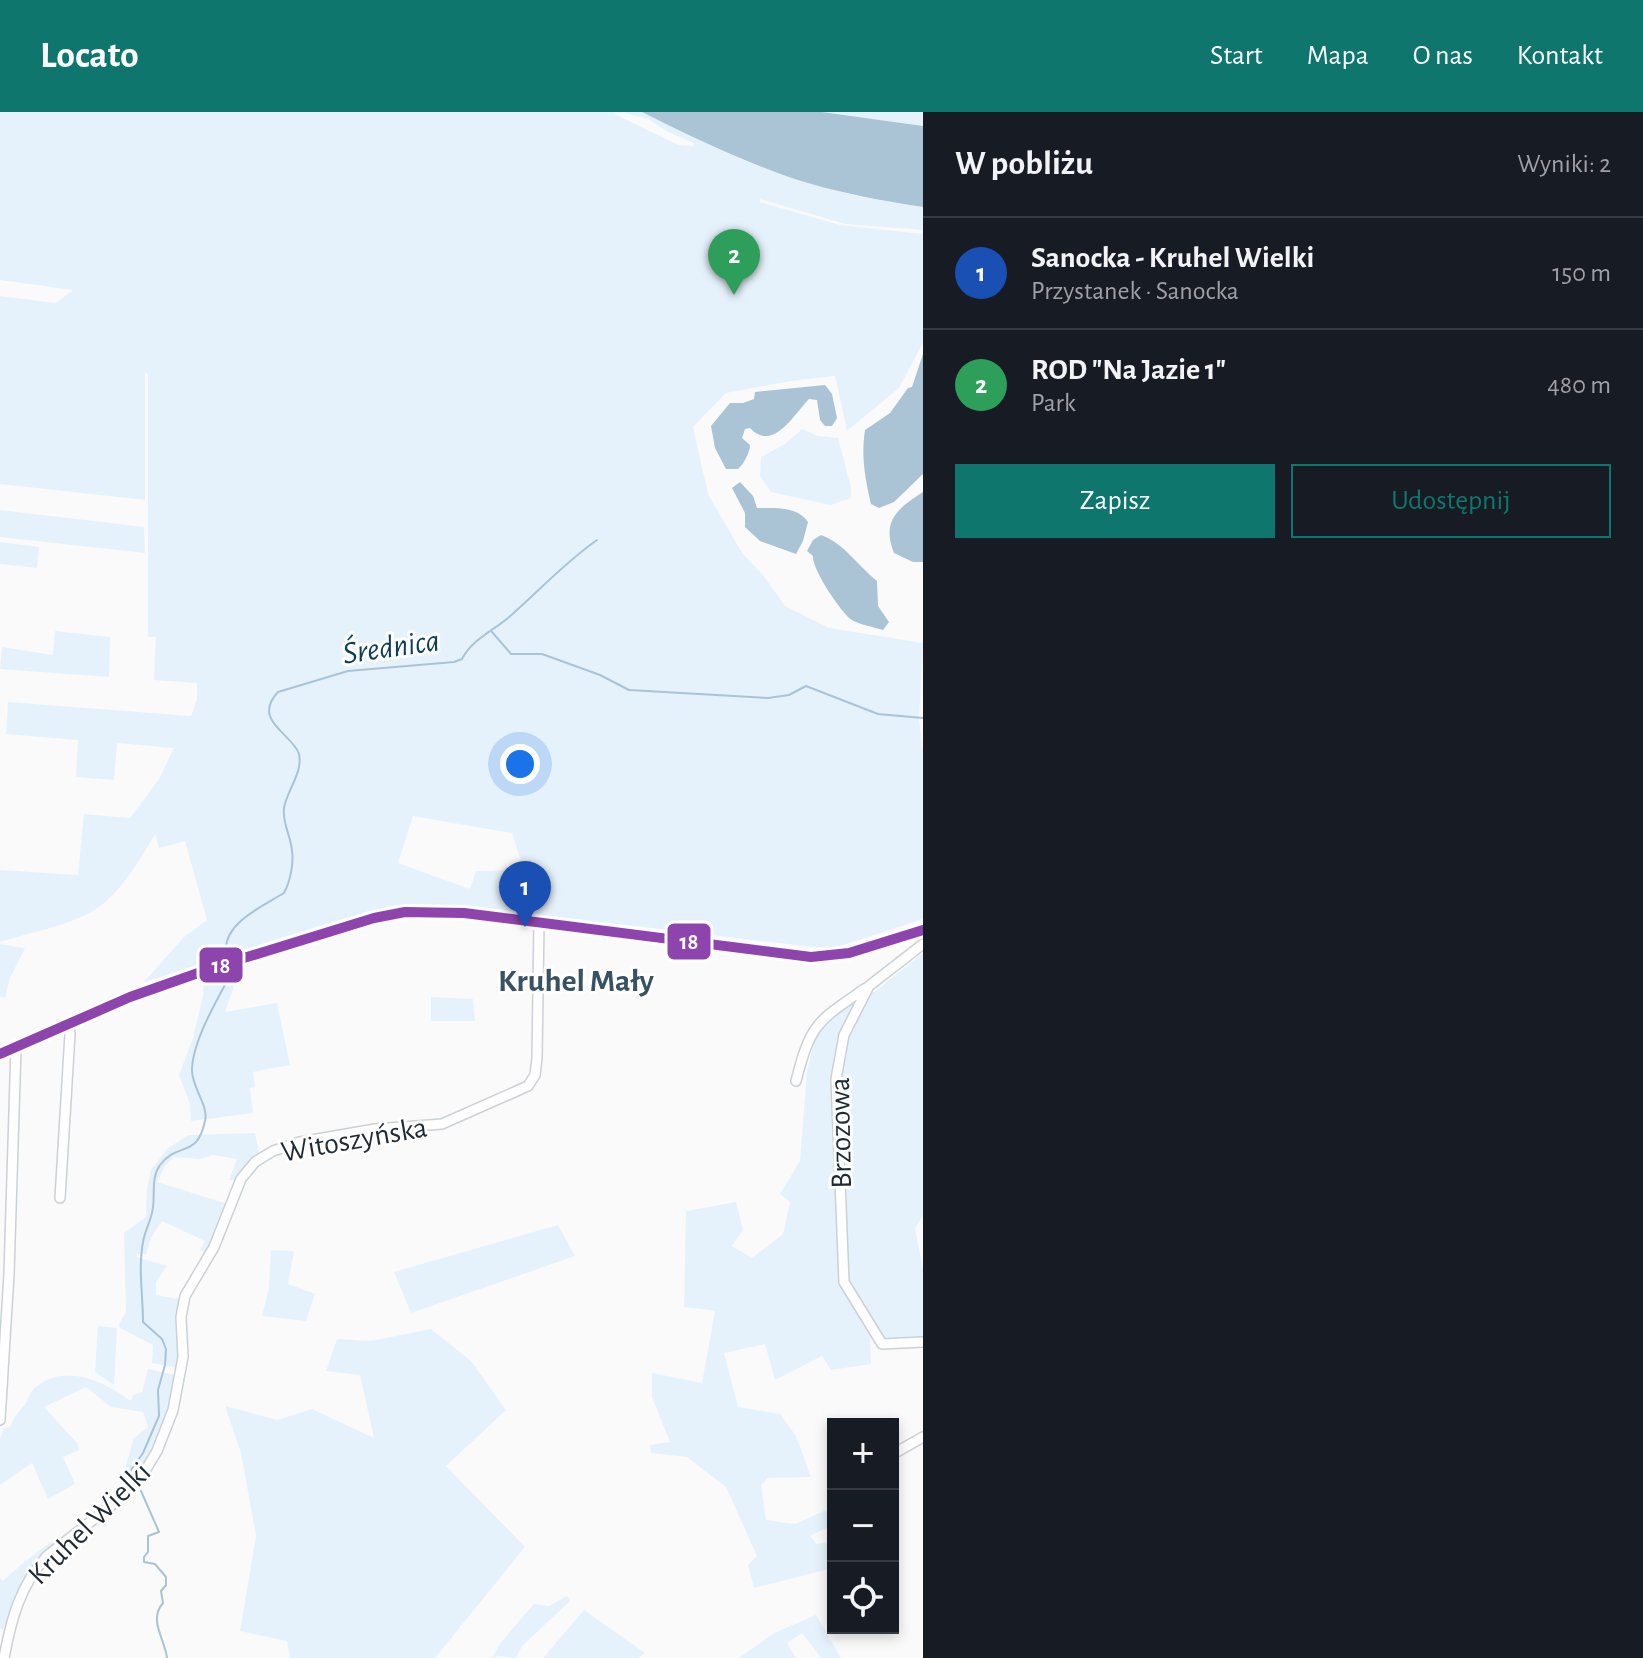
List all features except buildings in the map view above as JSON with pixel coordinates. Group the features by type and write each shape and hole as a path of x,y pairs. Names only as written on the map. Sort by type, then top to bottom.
{"main road":[{"path":"0,1054 130,997 218,966 394,913 439,911 539,921 811,957 849,953 923,930"}],"street":[{"name":"Witoszyńska","path":"164,1436 173,1410 183,1357 181,1317 185,1296 214,1247 234,1193 247,1170 263,1155 284,1146 375,1129 432,1126 528,1086 535,1075 537,1058 539,921"},
{"name":"Brzozowa","path":"923,944 869,986 844,1035 836,1079 844,1282 882,1344 923,1342"},
{"path":"796,1081 811,1033 826,1015 869,986"},
{"path":"60,1198 70,1034 68,1023"},
{"path":"0,1420 9,1274 16,1047"},
{"name":"Kruhel Wielki","path":"4,1658 19,1599 36,1569 55,1550 127,1493 150,1464 164,1436"},
{"path":"899,1451 923,1437"}],"shaded area":[{"path":"0,112 611,112 678,145 693,146 694,143 648,119 620,112 642,112 744,160 808,183 861,197 923,207 923,230 845,224 760,199 760,202 840,225 923,234 923,343 899,388 847,431 835,376 726,393 693,427 708,494 742,553 763,575 785,606 829,628 923,643 919,719 923,755 923,919 831,949 465,906 396,905 325,924 144,982 184,937 207,920 185,841 159,848 155,834 137,864 105,903 86,915 62,924 0,942 0,870 78,875 84,814 130,818 159,779 174,748 117,743 114,780 76,777 78,740 6,734 8,702 191,716 197,699 197,683 154,680 156,637 148,637 148,374 145,372 145,500 0,484 0,296 56,303 73,290 0,280","holes":["413,816 512,833 524,870 476,871 470,889 398,863"]},
{"path":"822,112 923,112 923,126"},
{"path":"802,429 818,436 838,438 851,498 830,505 771,492 760,476 761,457 785,444"},
{"path":"0,510 144,527 145,553 0,537"},
{"path":"0,542 39,547 37,568 0,564"},
{"path":"55,631 110,637 109,677 0,669 2,647 53,655"},
{"path":"0,944 25,948 10,978 5,998 0,997"},
{"path":"923,953 923,1215 915,1229 923,1268 923,1336 920,1339 870,1339 871,1364 831,1370 822,1356 775,1380 765,1344 724,1353 738,1407 780,1414 796,1436 811,1477 768,1478 761,1485 766,1520 795,1524 827,1510 827,1528 810,1536 817,1544 827,1542 827,1570 754,1588 748,1565 757,1556 726,1487 687,1457 651,1453 650,1445 670,1442 652,1397 652,1373 702,1383 715,1311 684,1307 686,1211 736,1202 743,1230 732,1246 752,1258 783,1234 790,1202 780,1194 800,1161 807,1072 815,1037 840,1008 863,993 874,992"},
{"path":"239,964 244,971 239,972 225,1012 277,1003 290,1065 253,1072 255,1087 250,1088 253,1113 191,1121 190,1104 179,1075 193,1038 204,977"},
{"path":"431,997 473,999 475,1021 431,1021"},
{"path":"255,1133 259,1154 236,1180 229,1180 237,1159 213,1155 200,1159 174,1157 157,1182 225,1203 207,1253 200,1250 205,1241 162,1221 151,1238 146,1254 137,1254 137,1257 167,1266 156,1282 156,1295 179,1299 178,1368 152,1363 153,1345 120,1328 119,1324 126,1312 124,1233 146,1217 151,1170 167,1149 188,1135"},
{"path":"558,1225 575,1256 411,1313 394,1272"},
{"path":"271,1250 294,1251 288,1284 315,1294 306,1321 262,1316 269,1287"},
{"path":"98,1326 117,1328 114,1385 95,1372"},
{"path":"431,1329 471,1361 506,1410 446,1466 525,1547 435,1658 290,1658 287,1641 240,1631 256,1536 241,1453 225,1406 277,1420 312,1409 374,1438 360,1375 326,1371 337,1339 371,1341"},
{"path":"148,1369 175,1375 170,1408 166,1427 156,1448 127,1486 120,1490 133,1439 148,1427 143,1412 111,1407 86,1387 44,1407 77,1443 79,1450 63,1457 75,1484 48,1499 32,1463 0,1485 0,1439 4,1428 10,1427 34,1388 49,1379 73,1376 110,1387 131,1401 133,1395 142,1392"},
{"path":"52,1541 55,1546 24,1578 3,1630 0,1628 0,1578 3,1581"},
{"path":"567,1596 570,1601 522,1646 516,1658 492,1658 501,1642 534,1604 549,1606"},
{"path":"584,1610 645,1653 638,1658 543,1658"},
{"path":"816,1615 841,1658 821,1658 802,1633 787,1643 796,1658 739,1658 774,1633"}],"water":[{"path":"642,112 822,112 923,126 923,207 850,194 786,176"},
{"path":"923,354 923,474 894,502 879,508 871,504 867,485 865,430 890,413 908,388 912,387"},
{"path":"825,385 832,394 837,418 832,426 825,426 820,420 817,400 809,399 775,434 759,435 750,428 745,429 742,438 750,445 746,458 738,469 726,469 715,448 711,426 730,403 754,399 755,392"},
{"path":"740,482 753,496 757,508 792,511 808,522 796,554 760,541 745,527 745,513 732,488"},
{"path":"923,492 923,562 913,562 894,553 890,542 891,524 899,510"},
{"path":"821,535 844,549 877,581 878,606 889,622 883,630 852,620 828,590 813,556 807,551 813,540"}],"waterway":[{"name":"Średnica","path":"226,951 231,932 246,916 284,893 291,872 292,851 284,808 300,761 295,747 271,719 271,702 278,692 348,671 462,659 476,641 508,618 597,540"},
{"name":"Średnica","path":"492,632 511,654 542,654 600,675 629,690 768,698 789,695 806,686 878,714 923,718"},
{"name":"Średnica","path":"132,1477 131,1470 143,1453 159,1416 158,1390 165,1365 166,1349 162,1339 143,1322 142,1252 152,1211 155,1175 167,1158 192,1145 202,1133 206,1115 192,1076 193,1058 207,1019 232,972"},
{"name":"Średnica","path":"141,1491 159,1532 148,1536 148,1552 144,1562 155,1564 166,1577 157,1623 167,1658"}],"transit line":[{"name":"18","path":"0,1054 130,997 218,966 374,918 405,912 464,913 811,957 849,953 923,930"}],"place":[{"name":"ROD \"Na Jazie 1\"","path":"734,295"},
{"name":"Sanocka - Kruhel Wielki","path":"525,927"}],"district":[{"name":"Kruhel Mały","path":"576,980"}]}
